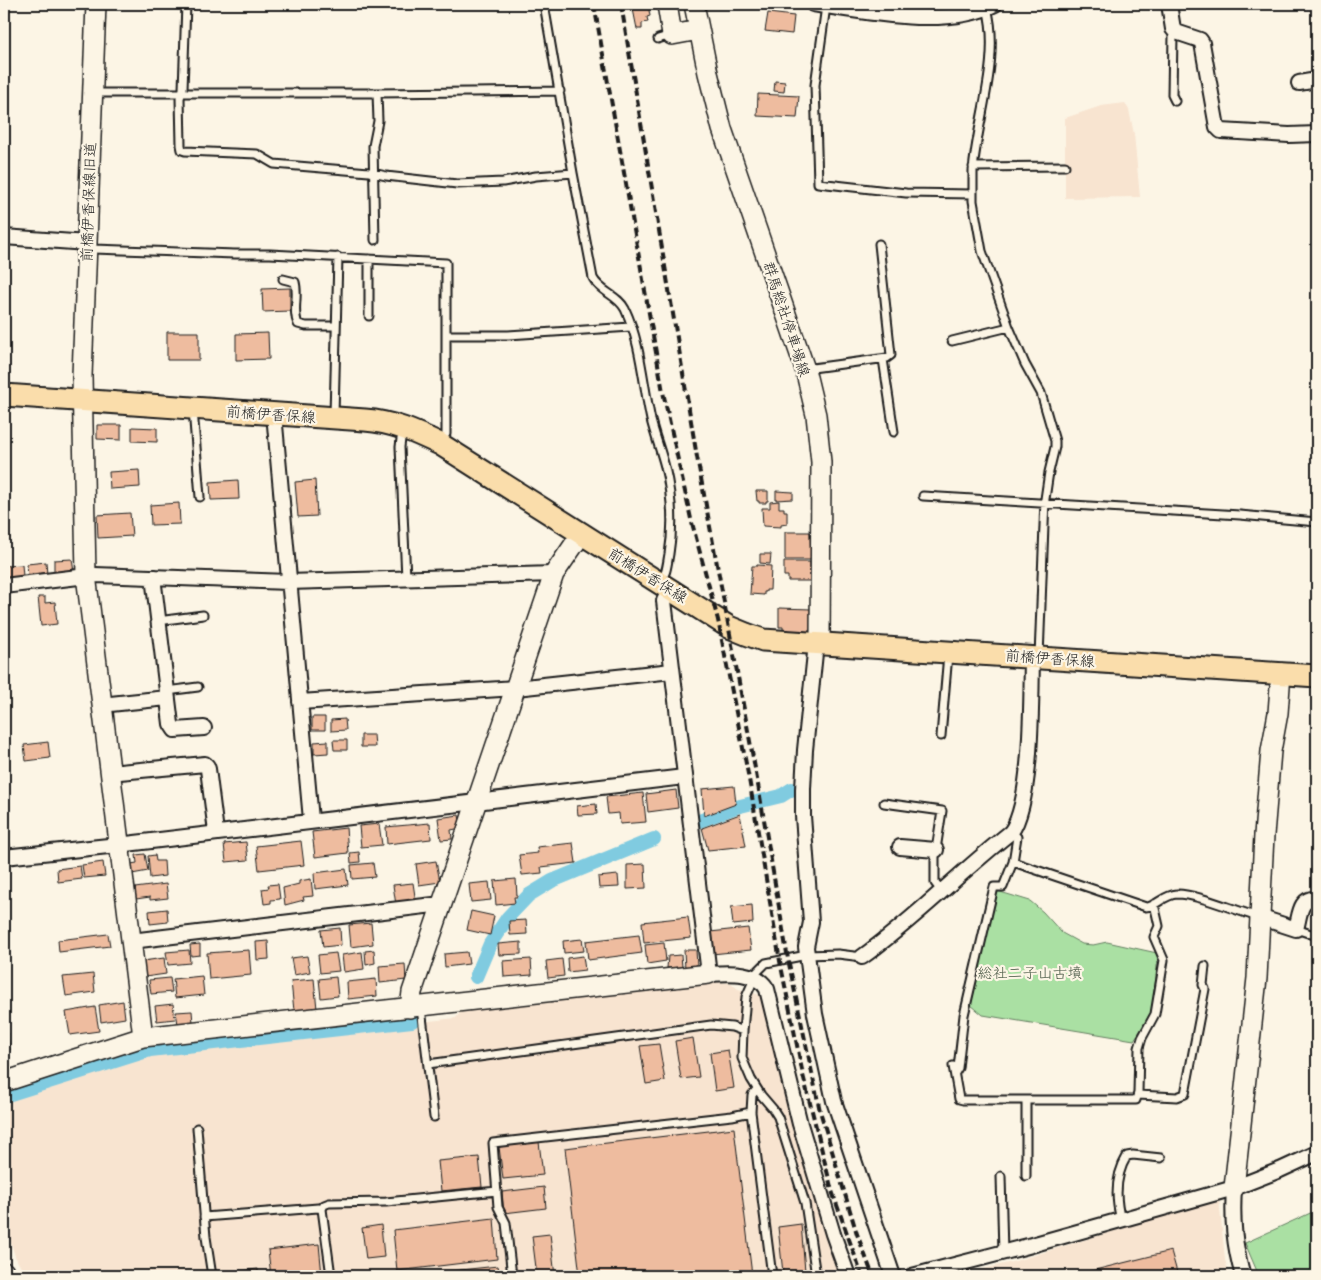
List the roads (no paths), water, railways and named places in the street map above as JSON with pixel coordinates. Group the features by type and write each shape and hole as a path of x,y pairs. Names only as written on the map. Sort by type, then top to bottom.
{"main road":[{"name":"前橋伊香保線","path":"4,395 379,421 406,428 440,444 729,627 763,640 1317,676"}],"street":[{"name":"前橋伊香保線旧道","path":"96,4 81,401 86,575 143,1037"},
{"path":"667,4 665,37 699,30"},
{"name":"群馬総社停車場線","path":"694,4 722,130 805,369 816,416 821,462 820,643"},
{"path":"1169,4 1173,28 1176,32 1200,40 1202,44 1218,126 1221,131 1289,135 1317,134"},
{"path":"820,5 895,16 964,14 992,5"},
{"path":"1299,83 1317,80"},
{"path":"4,237 87,243"},
{"path":"274,414 311,820"},
{"path":"416,1008 412,992 554,574 582,533"},
{"path":"4,586 86,575 288,582 554,574"},
{"path":"155,577 154,585 171,724 175,730 204,728"},
{"path":"665,586 664,602 709,974"},
{"path":"820,643 815,653 803,789 803,816 811,922 807,942 807,955 815,1014 834,1101 893,1276"},
{"path":"862,957 916,915 969,866 1011,832 1015,826 1020,815 1024,794 1036,657"},
{"path":"300,702 516,688 672,671"},
{"path":"1243,1276 1234,1244 1234,1188 1257,978 1267,795 1271,751 1278,713 1281,673"},
{"path":"101,705 167,695"},
{"path":"109,773 205,764 208,766 216,832"},
{"path":"5,856 118,845 311,820 684,777"},
{"path":"900,847 936,850"},
{"path":"1259,917 1296,929 1303,904 1309,899 1317,899"},
{"path":"131,941 442,904"},
{"path":"4,1082 143,1037 709,974 730,973 754,978 765,985 770,997 800,1124 833,1234 848,1276"},
{"path":"912,1276 1003,1253 1234,1188 1317,1153"},
{"path":"4,1272 5,1276"}],"lane":[{"path":"186,4 180,98 182,150 257,154 274,164 374,173 438,183 503,182 536,176 573,173"},
{"path":"544,4 573,173 594,278 600,288 624,307 636,342 652,422 665,466 672,506 671,541 665,586"},
{"path":"820,5 815,85 818,183 906,193 973,194"},
{"path":"992,5 988,71 973,167 973,194 978,237 1009,328 1025,364 1041,393 1055,441 1045,504 1036,657"},
{"path":"1175,101 1172,95 1173,35 1176,32"},
{"path":"92,93 560,91"},
{"path":"375,240 373,146 378,120 377,93"},
{"path":"973,167 1065,166"},
{"path":"87,243 94,249 235,254 264,253 446,263 446,434 440,444"},
{"path":"805,369 890,358 891,351 879,244"},
{"path":"334,418 338,257"},
{"path":"369,259 369,316"},
{"path":"283,279 295,282 297,288 296,316 298,324 306,326 336,326"},
{"path":"446,335 508,335 631,327"},
{"path":"952,341 1009,328"},
{"path":"883,359 894,432"},
{"path":"193,409 200,496"},
{"path":"406,428 400,447 406,578"},
{"path":"923,496 1317,522"},
{"path":"158,621 204,615"},
{"path":"941,736 948,651"},
{"path":"167,695 198,687"},
{"path":"884,803 942,812 936,850 935,883 941,892"},
{"path":"955,1074 958,1068 964,1015 994,887 1003,887 1013,862 1016,837 1011,832"},
{"path":"4,837 5,856"},
{"path":"1013,862 1146,907 1168,896 1188,895 1259,917"},
{"path":"953,1066 959,1099 962,1100 1136,1100 1138,1095 1139,1048 1142,1038 1155,1014 1164,960 1154,937 1159,926 1154,904"},
{"path":"1296,929 1317,936"},
{"path":"816,1276 805,1203 778,1117 774,1109 757,1089 745,1068 742,1058 742,1031 746,997 754,978 760,968 766,963 807,955 826,954 862,957"},
{"path":"1138,1095 1177,1097 1185,1094 1205,989 1203,985 1205,966"},
{"path":"416,1008 428,1064 434,1117"},
{"path":"428,1064 711,1025 732,1027 742,1031"},
{"path":"757,1089 752,1095 751,1112 772,1276"},
{"path":"1026,1100 1026,1176"},
{"path":"512,1276 506,1223 498,1207 493,1143 732,1116 751,1112"},
{"path":"197,1128 204,1217 212,1276"},
{"path":"1121,1220 1118,1207 1118,1180 1128,1156 1161,1158"},
{"path":"1001,1176 1001,1246 1003,1253"},
{"path":"331,1276 322,1209 324,1205 329,1203 386,1202 497,1191"},
{"path":"204,1217 322,1209"}],"waterway":[{"path":"694,823 736,807 781,796 792,789"},
{"path":"476,977 490,944 508,917 529,895 552,881 654,839"},
{"path":"4,1096 150,1050 412,1021"}],"railway":[{"path":"594,4 663,392 691,519 718,620 749,779 780,961 803,1075 832,1191 862,1276"},
{"path":"621,4 697,457 757,779 788,959 820,1111 857,1234 873,1276"}],"park label":[{"name":"総社二子山古墳","path":"1030,972"}]}
